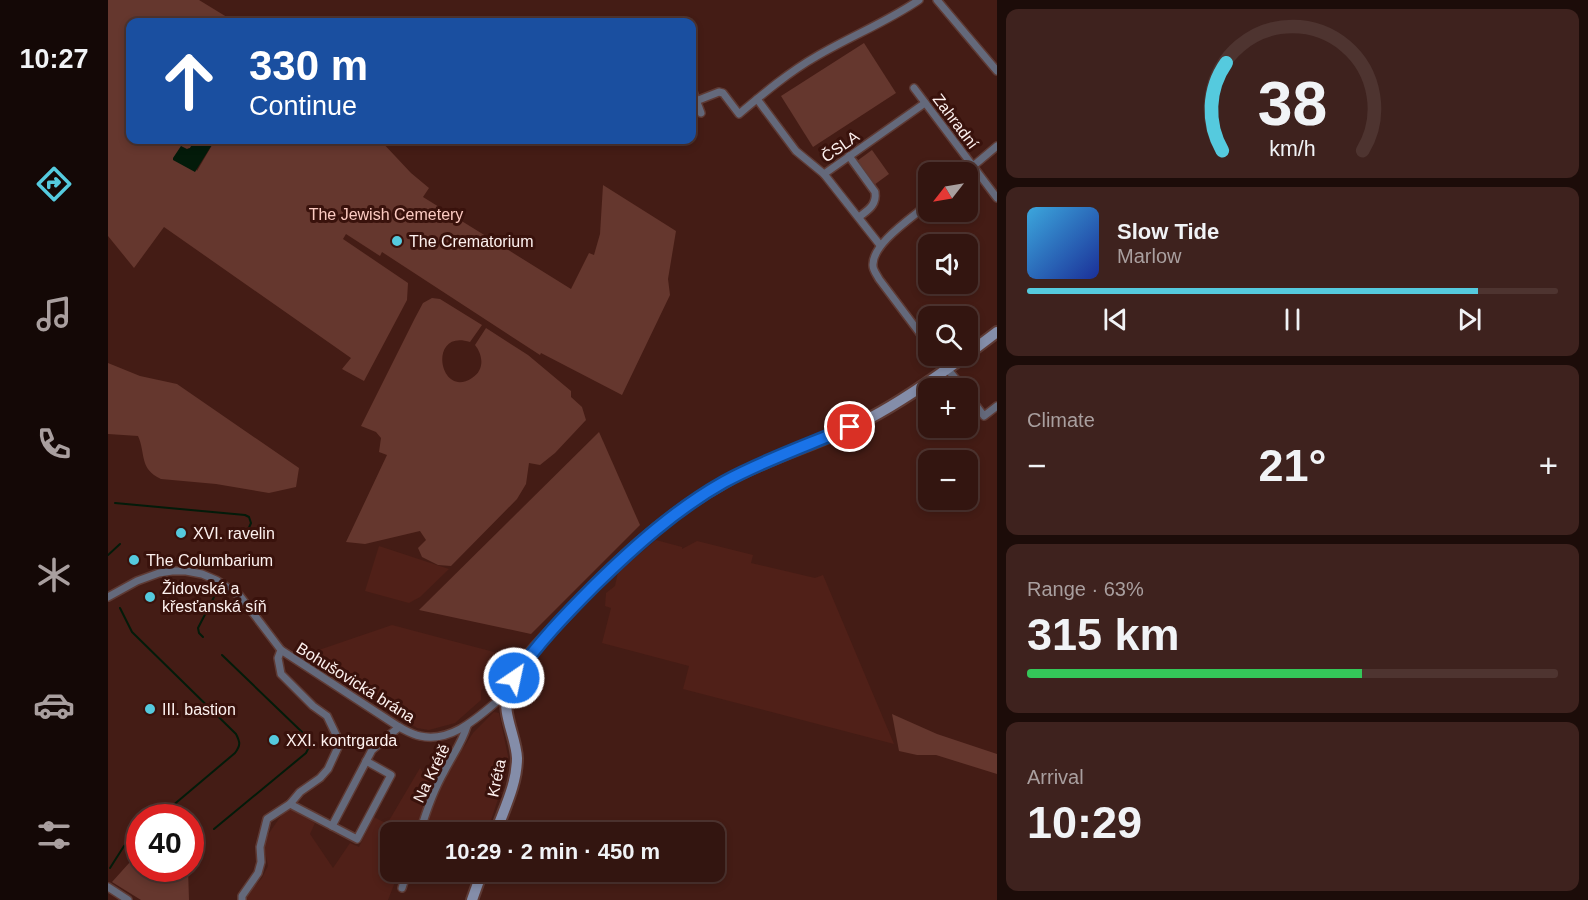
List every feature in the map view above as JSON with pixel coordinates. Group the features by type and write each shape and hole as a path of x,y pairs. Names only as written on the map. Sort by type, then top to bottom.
{"street":[{"path":"701,113 696,101 719,92 723,93 740,114 783,78 817,56 897,15 919,0"},
{"path":"937,0 997,71"},
{"name":"Zahradní","path":"914,88 970,162"},
{"name":"ČSLA","path":"757,99 796,152 824,174 925,103"},
{"path":"978,162 997,146"},
{"path":"849,156 875,192 876,197 872,206 859,217"},
{"name":"Zahradní","path":"978,173 997,198"},
{"path":"824,174 880,245"},
{"path":"918,213 880,245 874,254 873,267 879,279 918,331"},
{"path":"978,346 997,332"},
{"path":"945,366 955,378"},
{"path":"507,693 531,653 608,573 645,539 693,501 745,471 869,419 936,378 951,366"},
{"path":"978,408 984,416 997,406"},
{"name":"Bohušovická brána","path":"108,597 137,581 159,573 186,570 216,580 240,596 281,650 399,727 419,736 435,738 467,726 507,693"},
{"path":"242,900 242,896 258,873 261,862 260,847 267,819 290,804 300,792 320,778 328,769 340,743 327,716 313,706 281,674 278,658 281,650"},
{"name":"Kréta","path":"500,822 512,789 517,757 506,708 507,693"},
{"name":"Na Krétě","path":"423,822 443,772 464,736 467,726"},
{"path":"332,826 372,750 399,727"},
{"path":"290,804 357,839 391,775 366,761"},
{"path":"402,888 404,882"},
{"path":"472,900 478,882"},
{"path":"108,887 128,900"}],"shaded area":[{"path":"192,144 212,144 195,172 173,160 181,146 190,148"},
{"path":"656,540 682,547 682,549 697,541 753,555 751,563 815,578 823,575 894,744 683,689 689,666 602,643 611,608 605,606 606,593 615,586 618,572"},
{"path":"379,546 449,569 420,597 409,603 365,591"},
{"path":"392,625 517,658 495,685 485,686 481,691 481,700 455,723 429,730 417,728 343,680 345,677 336,671 334,675 309,659 310,653"},
{"path":"494,712 499,713 508,756 508,768 504,779 495,779 493,784 501,790 490,822 426,822 445,776 473,733"},
{"path":"420,768 429,782 430,790 418,822 388,822"},
{"path":"287,807 315,823 310,834 333,868 350,843 359,847 374,817 383,822 380,822 380,882 395,882 388,900 245,900 245,896 262,878 268,866 263,842"}],"green space":[{"name":"The Jewish Cemetery","path":"108,0 199,0 228,18 126,18 126,144 192,144 187,149 197,171 213,144 384,144 429,188 423,197 571,289 589,253 594,255 600,234 603,185 676,231 668,279 670,295 622,395 541,353 540,355 382,252 380,256 346,234 343,239 408,283 407,300 364,381 342,369 351,358 164,227 134,268 108,236"},
{"path":"864,43 896,93 813,147 781,96"},
{"path":"872,150 889,174 874,185 857,161"},
{"path":"432,298 440,299 482,325 470,342 456,340 448,345 443,353 446,373 452,380 461,382 472,378 479,371 481,358 475,345 486,328 528,355 571,391 571,397 582,407 586,420 555,453 540,465 529,463 526,484 517,499 451,566 438,565 422,557 418,548 426,540 420,531 365,544 346,542 387,455 379,452 381,438 376,432 361,426 423,303"},
{"path":"108,363 140,376 177,384 299,468 296,487 269,493 216,484 161,479 154,475 146,466 138,436 108,434"},
{"path":"599,432 640,525 531,634 419,610"},
{"path":"892,714 937,734 997,754 997,774 936,755 917,755 899,751"},
{"path":"126,866 126,882 188,882 189,900 141,900 112,882"}],"waterway":[{"path":"115,503 245,515 249,517 251,523 244,539"},
{"path":"108,555 120,544"},
{"path":"203,637 198,628 214,597"},
{"path":"120,608 132,632 236,734 239,741 235,753 175,804"},
{"path":"214,829 306,753 309,747 308,740 302,732 222,655"},
{"path":"110,868 126,844"}],"place":[{"name":"The Crematorium","path":"397,241"},
{"name":"XVI. ravelin","path":"181,533"},
{"name":"The Columbarium","path":"134,560"},
{"name":"Židovská a křesťanská síň","path":"150,597"},
{"name":"III. bastion","path":"150,709"},
{"name":"XXI. kontrgarda","path":"274,740"}],"route":[{"path":"514,678 531,653 581,599 645,539 693,501 754,466 850,427"}]}
